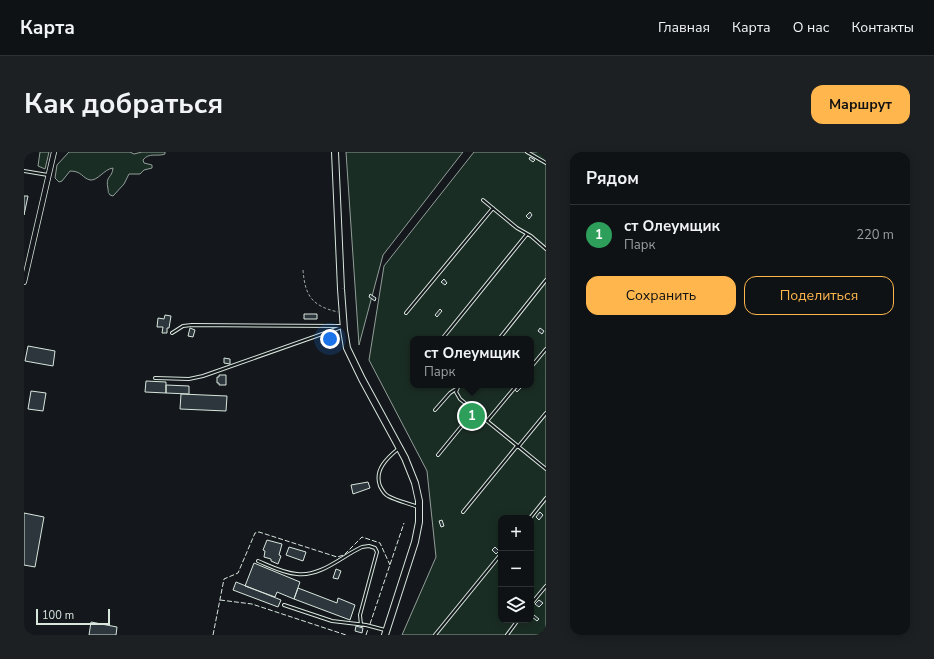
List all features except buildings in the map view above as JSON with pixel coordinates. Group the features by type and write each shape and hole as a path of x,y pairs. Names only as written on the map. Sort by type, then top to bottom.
{"street":[{"path":"24,282 54,152"},
{"path":"335,152 342,314 347,348 351,359 399,447 415,483 419,507 416,542 385,633"}],"lane":[{"path":"527,152 546,163"},
{"path":"24,171 48,176"},
{"path":"483,200 546,249"},
{"path":"406,313 493,208"},
{"path":"444,336 527,234"},
{"path":"501,336 546,280"},
{"path":"172,333 183,326 192,325 344,326"},
{"path":"155,378 190,379 202,376 344,326"},
{"path":"534,363 546,349"},
{"path":"487,421 514,388"},
{"path":"435,410 450,393 456,390 460,399 546,469"},
{"path":"438,455 474,410"},
{"path":"463,512 546,412"},
{"path":"399,447 382,466 379,472 379,484 387,496 419,507"},
{"path":"532,515 546,498"},
{"path":"258,561 288,573 305,574 321,570 362,547 369,546 375,548 377,552 360,615 361,625"},
{"path":"435,635 498,558"},
{"path":"534,600 546,586"},
{"path":"284,605 332,621 361,625 385,633"},
{"path":"506,635 516,623"}],"path":[{"path":"303,270 304,285 312,300 327,310 342,314"}],"green space":[{"path":"40,152 49,152 45,169 38,166"},
{"path":"69,152 130,152 134,154 142,152 165,152 165,154 150,155 145,158 143,160 144,163 152,165 152,168 144,170 140,174 129,174 124,184 113,196 108,192 107,181 113,168 107,170 93,180 87,179 74,171 70,171 62,181 59,182 55,178 57,165"},
{"path":"346,152 463,152 383,255 359,345"},
{"path":"474,152 546,152 546,635 402,635 436,557 427,471 369,360 384,266"}],"fence":[{"path":"370,624 404,523"},
{"path":"213,635 224,579 238,573 255,533 259,532 337,557 344,555 362,537 380,543 390,565"},
{"path":"220,600 252,604 346,635"},
{"path":"366,635 368,629"}],"place":[{"name":"ст Олеумщик","path":"472,416"}]}
